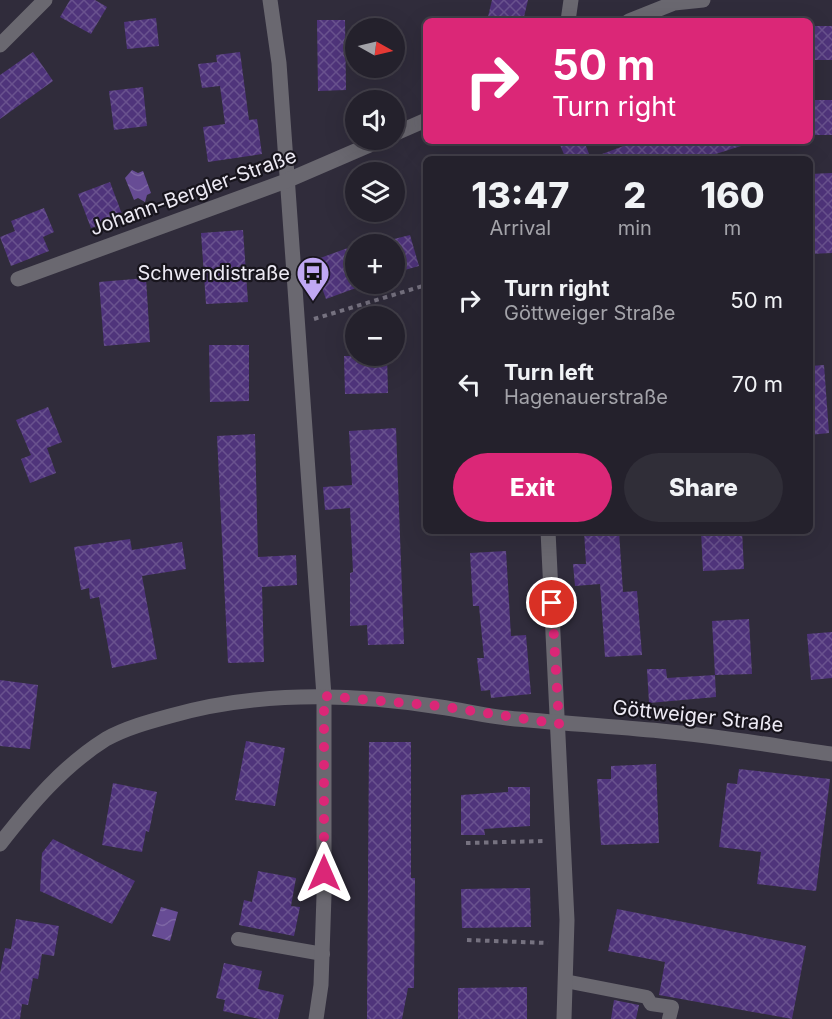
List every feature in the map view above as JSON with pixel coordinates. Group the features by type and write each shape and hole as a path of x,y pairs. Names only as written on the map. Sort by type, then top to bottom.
{"street":[{"path":"0,45 45,0"},
{"path":"270,0 279,63 324,696 323,954 316,1019"},
{"path":"568,18 571,0"},
{"path":"636,18 674,3 703,0"},
{"path":"405,129 423,121"},
{"name":"Johann-Bergler-Straße","path":"18,279 286,181 358,150"},
{"path":"548,534 567,920 564,1019"},
{"name":"Göttweiger Straße","path":"0,844 47,787 78,759 108,738 137,725 217,705 324,696 439,706 559,724 663,731 832,754"}],"lane":[{"path":"238,939 323,954"},
{"path":"565,981 647,997 651,1004 672,1007 669,1019"}],"path":[{"path":"296,325 423,286"},
{"path":"466,843 533,842"},
{"path":"467,940 535,943"}],"water":[{"path":"132,170 138,173 143,171 151,193 147,195 145,202 138,198 134,200 125,178"},
{"path":"161,907 178,912 170,941 152,936"}],"building":[{"path":"70,0 95,0 107,7 91,34 60,17"},
{"path":"492,0 528,0 524,18 488,18"},
{"path":"156,18 159,46 127,49 124,22"},
{"path":"317,20 345,20 346,90 318,91"},
{"path":"813,26 832,26 832,60 814,60"},
{"path":"33,52 53,81 0,119 0,75"},
{"path":"240,52 249,120 257,119 262,154 208,162 203,127 225,124 220,86 202,88 198,64 217,62 216,55"},
{"path":"143,87 147,126 114,130 109,91"},
{"path":"814,100 832,100 832,135 814,135"},
{"path":"585,144 590,156 565,156 560,145"},
{"path":"629,144 744,144 709,156 597,156"},
{"path":"832,173 832,253 813,254 813,174"},
{"path":"110,182 123,217 91,228 78,194"},
{"path":"44,208 54,232 43,237 49,251 11,266 0,237 15,231 11,221"},
{"path":"243,230 248,302 206,304 201,233"},
{"path":"410,235 419,266 405,270 405,236"},
{"path":"345,249 345,292 326,299 312,261"},
{"path":"146,278 150,342 104,346 99,282"},
{"path":"209,345 249,345 249,401 210,402"},
{"path":"344,356 345,366 387,366 388,393 345,394"},
{"path":"824,365 829,433 813,435 813,366"},
{"path":"48,407 62,442 47,448 56,473 30,483 21,459 31,455 16,420"},
{"path":"396,428 404,644 368,645 367,625 350,626 350,573 353,572 350,508 325,510 323,487 352,485 349,431"},
{"path":"255,434 258,557 296,555 297,585 262,587 264,662 228,663 217,436"},
{"path":"584,534 619,534 623,592 637,591 642,655 605,657 600,584 575,586 573,564 586,564"},
{"path":"701,534 742,534 744,569 703,571"},
{"path":"130,539 132,550 182,542 186,569 142,576 157,659 112,668 99,597 90,599 89,588 81,590 74,547"},
{"path":"506,551 511,636 526,635 531,694 491,698 490,690 481,691 477,658 484,658 479,606 473,606 470,553"},
{"path":"749,619 752,674 715,675 712,621"},
{"path":"832,632 832,678 811,680 807,634"},
{"path":"647,669 666,669 667,678 715,675 716,697 649,703"},
{"path":"0,680 38,685 30,749 0,746"},
{"path":"246,741 285,748 275,806 235,800"},
{"path":"369,742 411,742 411,878 415,878 414,988 408,988 402,1019 367,1019"},
{"path":"656,764 659,843 601,845 597,779 611,779 611,766"},
{"path":"739,769 830,779 816,891 757,884 761,852 719,847 727,783 737,784"},
{"path":"113,783 157,792 149,832 146,831 142,852 102,845"},
{"path":"508,787 530,787 530,826 484,829 485,835 461,835 461,795 508,792"},
{"path":"53,839 135,881 112,924 40,891 42,853"},
{"path":"258,871 296,878 291,906 300,907 294,936 239,925 244,900 252,902"},
{"path":"530,888 531,927 462,928 461,889"},
{"path":"617,909 806,946 792,1019 659,995 665,962 608,951"},
{"path":"16,919 59,926 54,956 42,954 38,979 33,978 28,1005 22,1004 20,1019 0,1019 0,973 5,948 11,949"},
{"path":"224,963 262,971 258,989 284,995 278,1019 260,1019 223,1011 225,1000 216,998"},
{"path":"527,987 527,1019 458,1019 458,988"},
{"path":"614,1000 639,1005 636,1019 611,1019"}],"place":[{"name":"Schwendistraße","path":"313,302"}],"route":[{"path":"324,873 324,696 439,706 503,718 559,724 552,603"}]}
